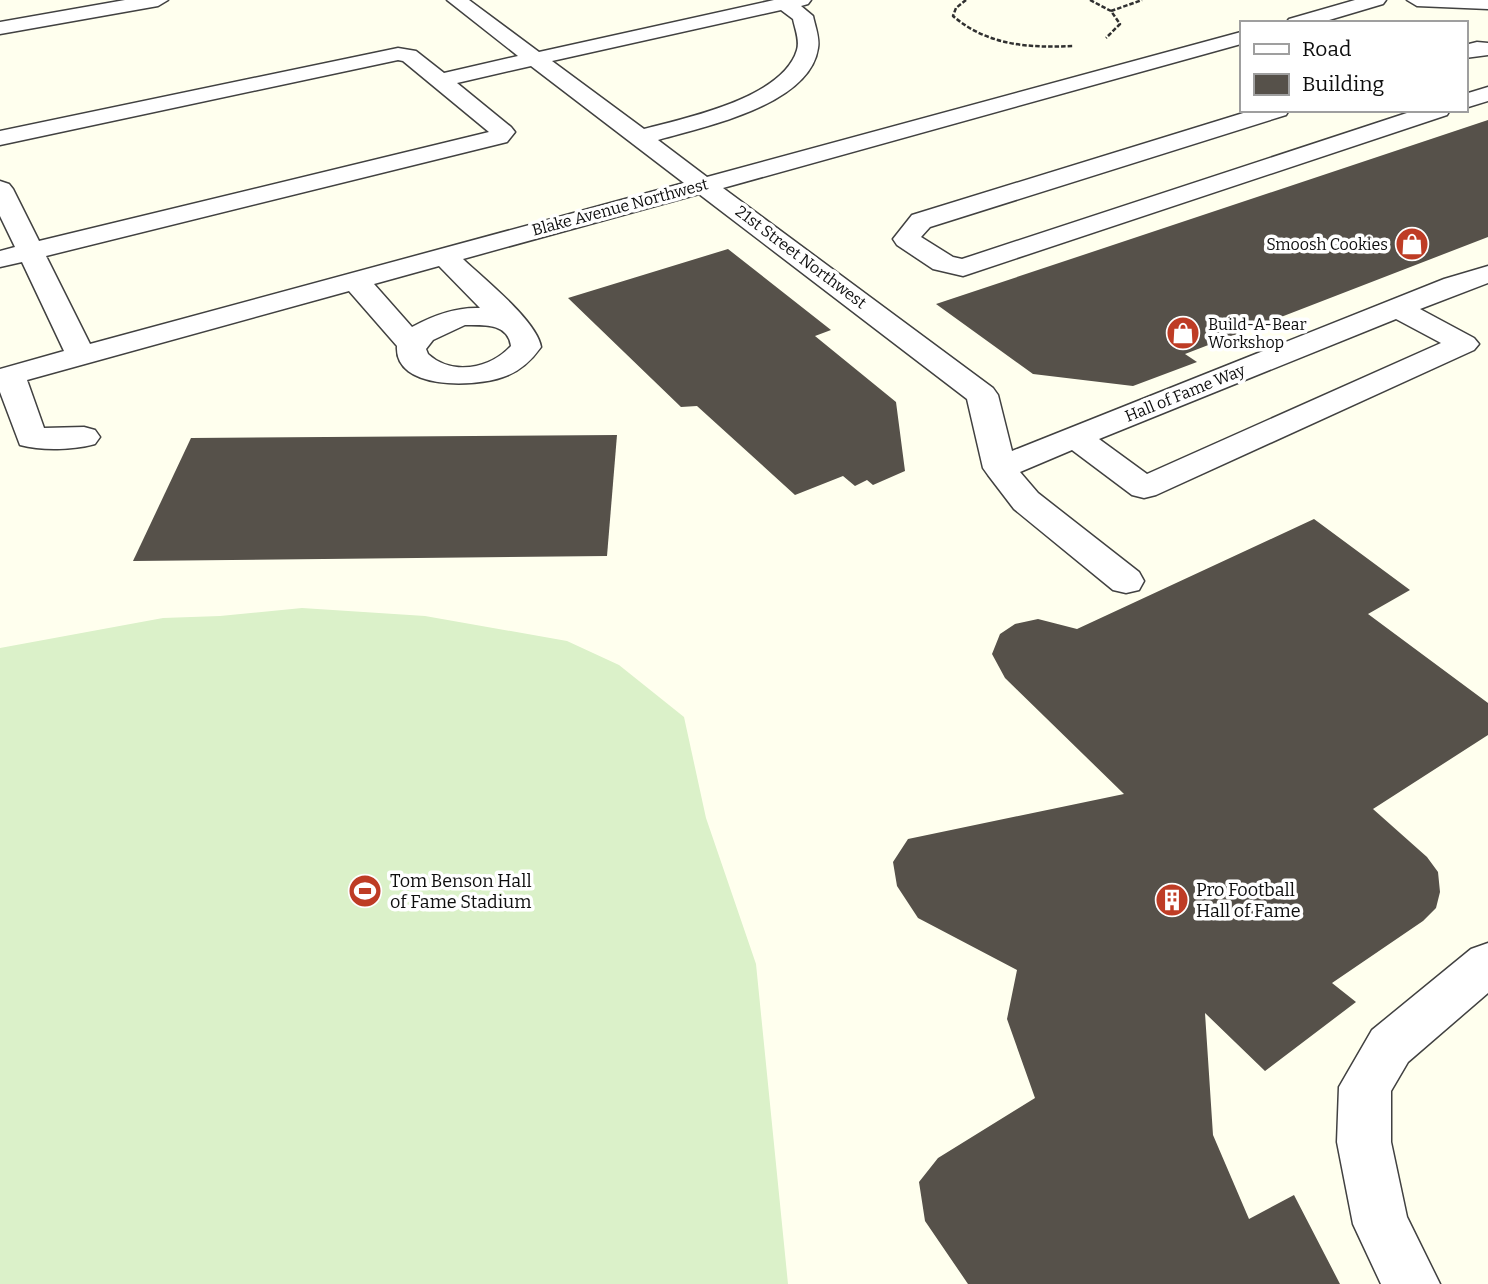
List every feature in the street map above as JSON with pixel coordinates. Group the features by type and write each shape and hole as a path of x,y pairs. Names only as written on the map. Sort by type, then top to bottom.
{"street":[{"path":"0,28 158,0"},
{"name":"21st Street Northwest","path":"457,0 982,395 1000,468"},
{"path":"1303,21 1375,1 1400,0"},
{"path":"1417,0 1488,3"},
{"path":"1479,0 1488,3"},
{"path":"440,80 792,2 803,16 808,49 798,72 766,96 733,110 642,137"},
{"name":"Blake Avenue Northwest","path":"5,377 1240,38"},
{"path":"1467,51 1477,48 1488,50"},
{"path":"0,138 398,54 409,55 503,132 499,137 0,259"},
{"path":"1467,101 1488,94"},
{"path":"1272,112 921,221 906,239 943,263 963,268 1433,112"},
{"path":"1200,134 1269,167"},
{"path":"0,189 81,356"},
{"path":"355,280 413,346 414,356 421,365 453,376 493,372 508,365 526,347 526,338 521,329 444,256"},
{"name":"Hall of Fame Way","path":"1000,468 1488,274"},
{"path":"1075,437 1143,488 1464,344 1397,308"},
{"path":"413,346 419,336 447,320 481,316 511,322"},
{"path":"5,377 31,438 84,437"},
{"path":"1000,468 1026,501 1126,581"},
{"path":"1411,1284 1381,1224 1364,1142 1365,1087 1391,1046 1488,964"}],"path":[{"path":"966,0 956,8 953,16 977,33 1017,45 1039,48 1080,46"},
{"path":"1090,0 1111,11 1120,24 1109,36 1100,40"},
{"path":"1111,11 1142,0"}],"green space":[{"name":"Tom Benson Hall of Fame Stadium","path":"302,608 425,616 567,641 619,665 684,717 706,818 756,964 788,1284 0,1284 0,648 163,618"}],"building":[{"path":"1488,120 1488,237 1185,354 1197,362 1133,386 1033,374 936,304"},
{"path":"728,249 831,330 815,336 896,402 905,471 873,485 867,480 855,486 843,476 795,495 697,406 681,407 568,298"},
{"path":"617,435 607,556 133,561 191,438"},
{"name":"Pro Football Hall of Fame","path":"1314,519 1410,590 1368,614 1488,703 1488,735 1373,809 1427,857 1438,872 1440,892 1436,908 1423,921 1332,983 1356,1002 1265,1071 1205,1013 1213,1135 1249,1219 1294,1195 1340,1284 968,1284 925,1221 919,1182 938,1158 1035,1098 1007,1019 1017,970 918,918 897,886 893,862 908,839 1124,794 1005,678 992,654 1000,634 1015,624 1038,619 1077,629"}],"place":[{"name":"Smoosh Cookies","path":"1412,244"},
{"name":"Build-A-Bear Workshop","path":"1183,333"},
{"name":"Tom Benson Hall of Fame Stadium","path":"365,891"},
{"name":"Pro Football Hall of Fame","path":"1172,900"}]}
